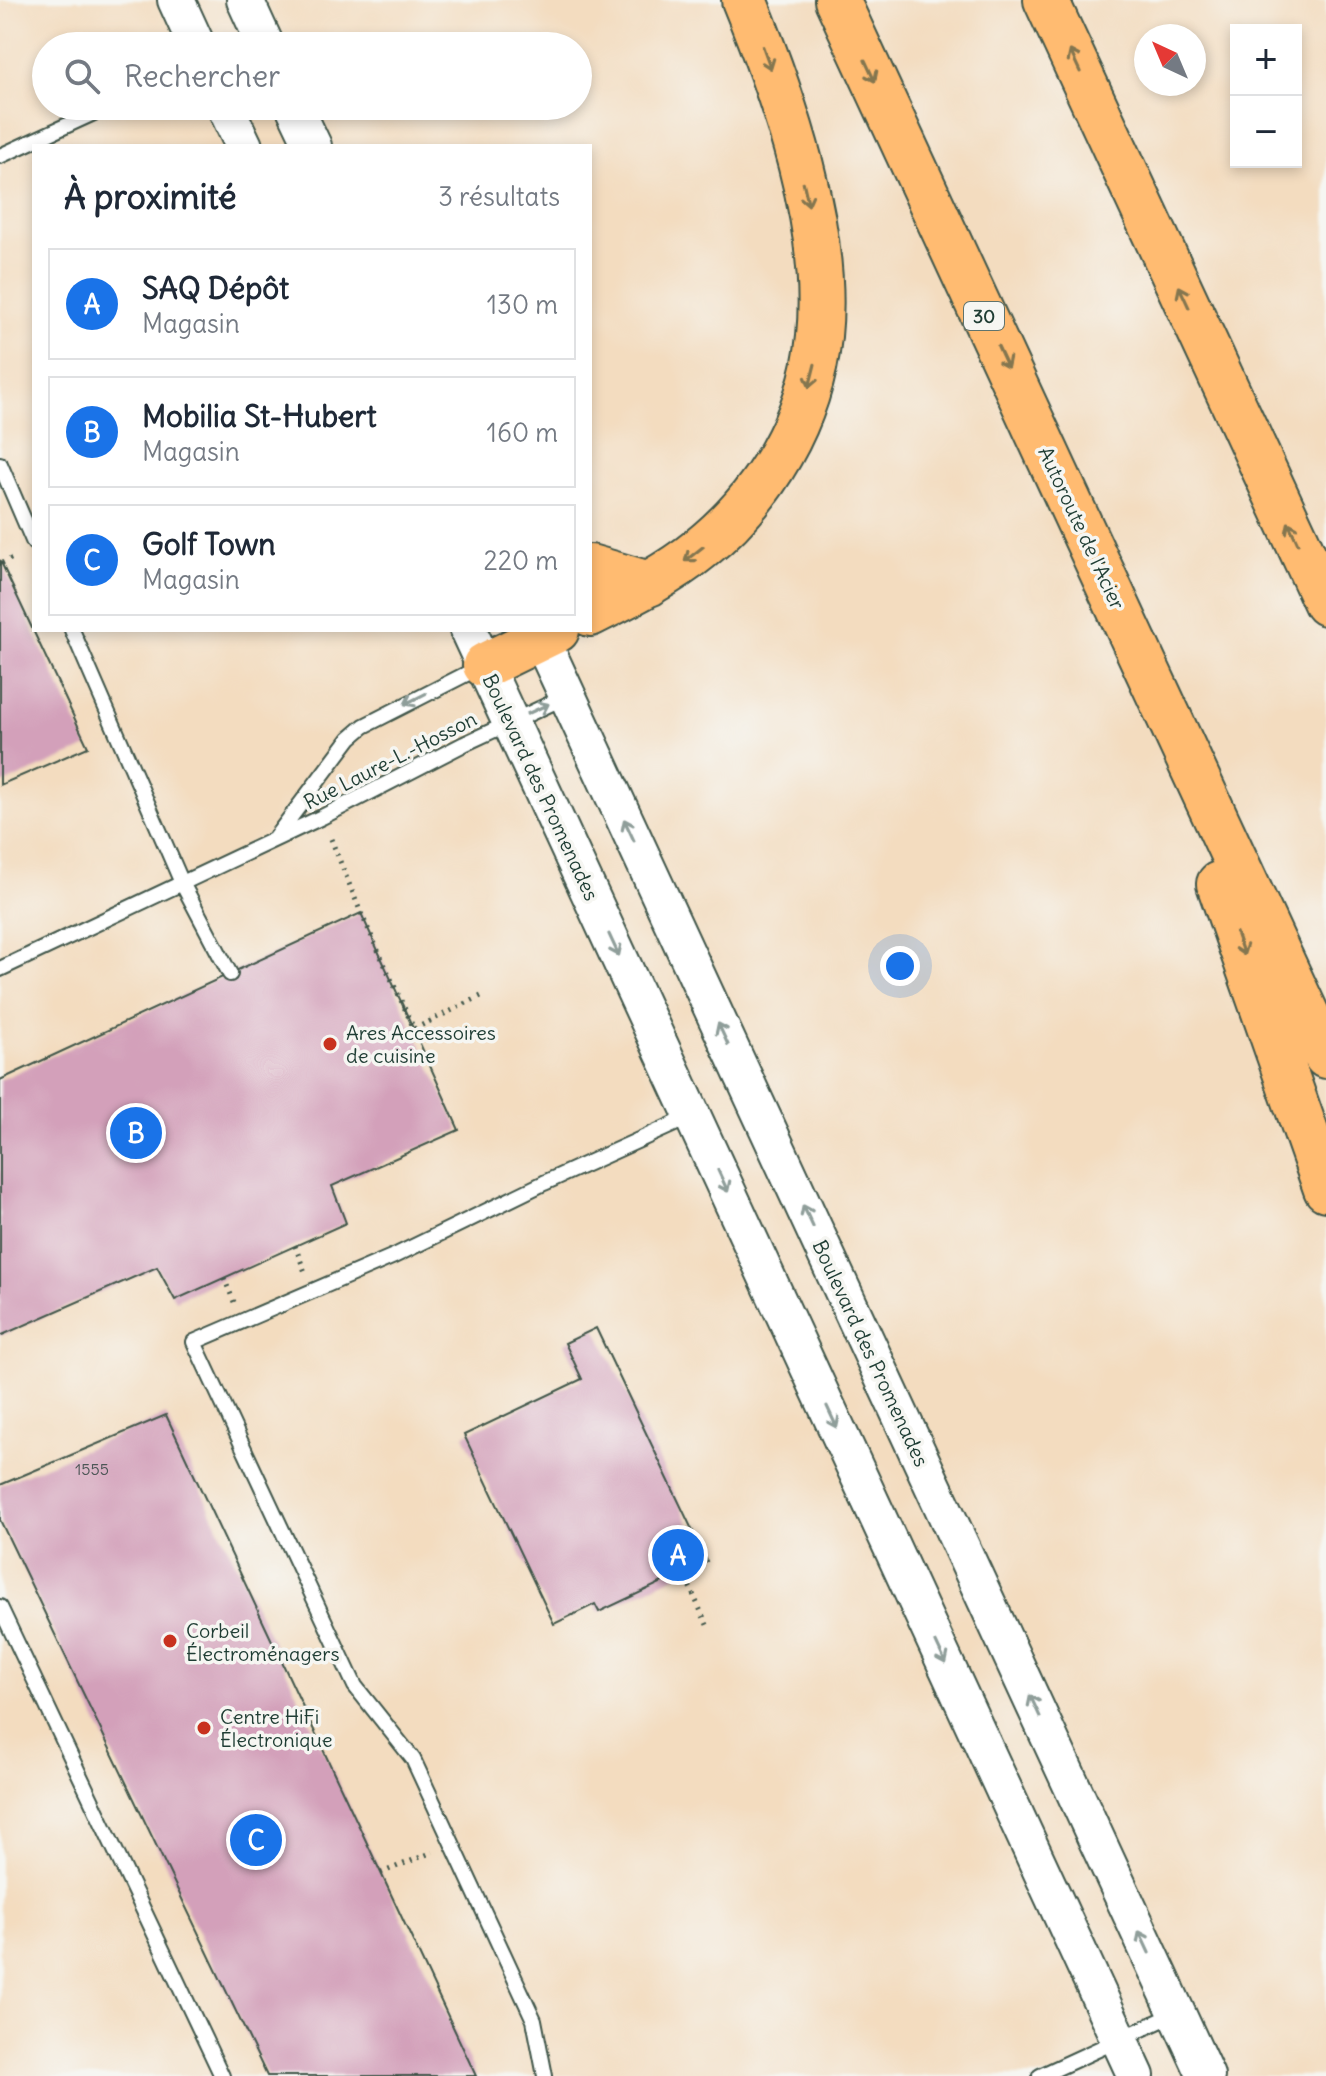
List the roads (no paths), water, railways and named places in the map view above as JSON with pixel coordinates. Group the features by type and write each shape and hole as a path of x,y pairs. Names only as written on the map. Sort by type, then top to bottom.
{"highway":[{"path":"592,613 649,584 701,549 734,518 759,488 796,423 810,383 821,299 809,205 787,118 744,0"},
{"name":"Autoroute de l'Acier","path":"837,0 1326,1056"},
{"path":"1046,0 1326,603"},
{"path":"592,568 649,584"},
{"path":"476,647 545,633"},
{"path":"1131,633 1326,1189"}],"street":[{"path":"176,0 191,32"},
{"path":"245,0 260,32"},
{"path":"232,120 243,144"},
{"path":"301,120 312,144"},
{"name":"Boulevard des Promenades","path":"545,633 566,696 1206,2076"},
{"name":"Boulevard des Promenades","path":"476,647 1136,2076"}],"lane":[{"path":"0,156 78,120"},
{"path":"0,464 32,538"},
{"path":"73,632 182,883 230,974"},
{"name":"Rue Laure-L.-Hosson","path":"275,838 350,738 476,647"},
{"name":"Rue Laure-L.-Hosson","path":"0,969 322,817 566,696"},
{"path":"545,2076 534,2020 413,1759 355,1686 194,1342 394,1256 544,1183 693,1116"},
{"path":"0,1607 222,2076"},
{"path":"1040,2076 1177,2013"}],"place":[{"name":"Ares Accessoires de cuisine","path":"330,1044"},
{"name":"Mobilia St-Hubert","path":"136,1133"},
{"name":"SAQ Dépôt","path":"678,1555"},
{"name":"Corbeil Électroménagers","path":"170,1641"},
{"name":"Centre HiFi Électronique","path":"204,1728"},
{"name":"Golf Town","path":"256,1840"}]}
